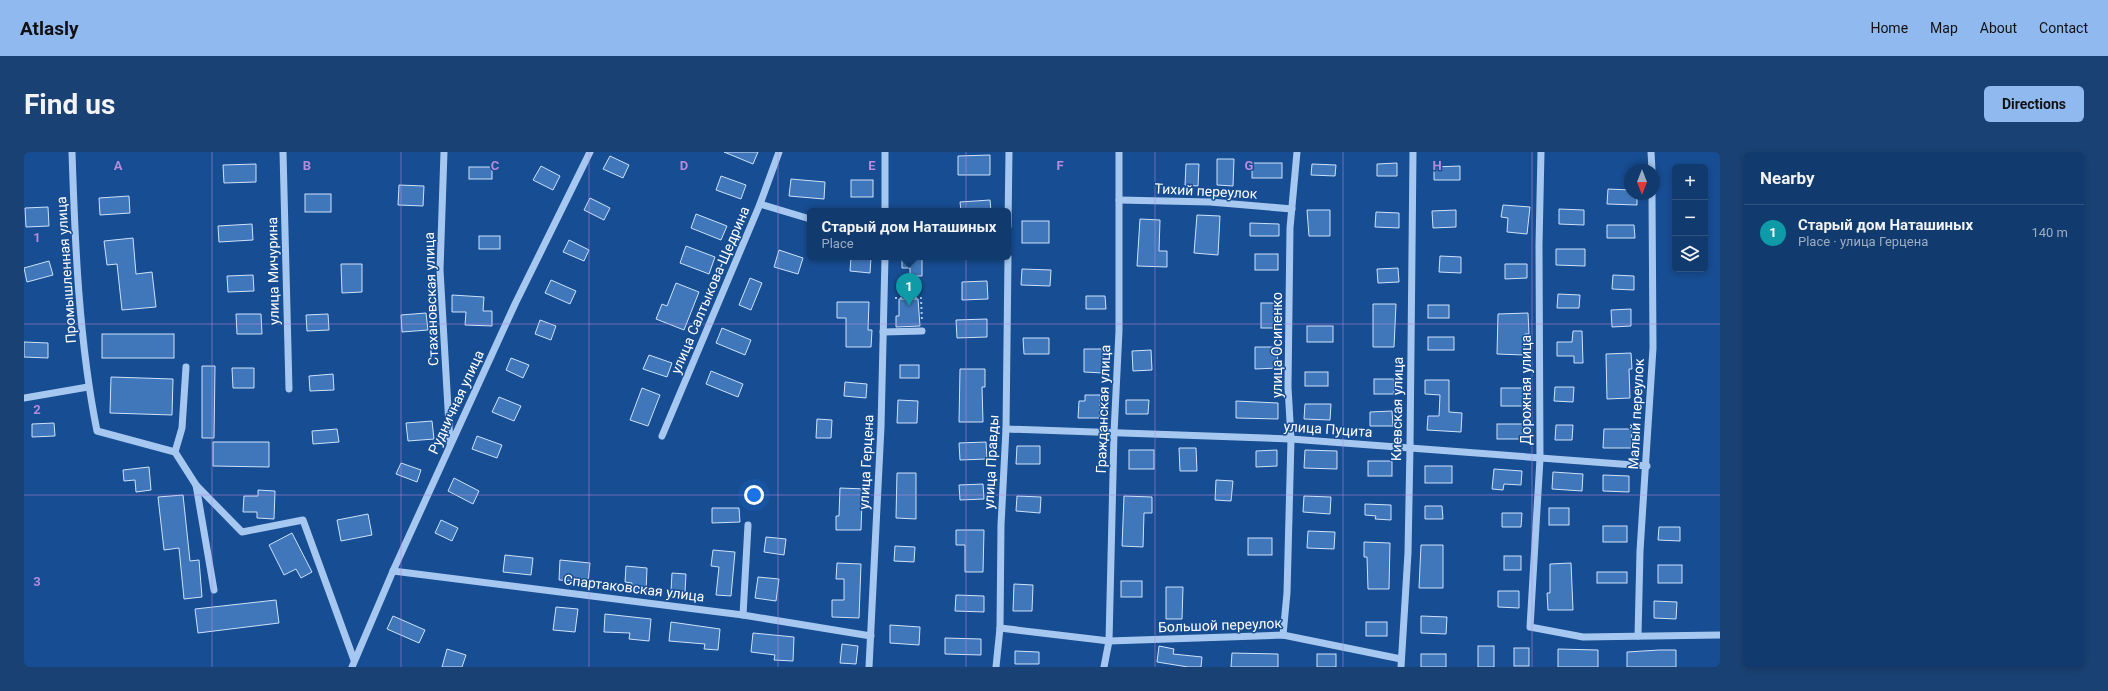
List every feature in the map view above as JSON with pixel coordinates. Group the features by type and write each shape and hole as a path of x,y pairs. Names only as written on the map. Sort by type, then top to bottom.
{"street":[{"name":"Промышленная улица","path":"72,152 74,215 88,387"},
{"name":"улица Мичурина","path":"283,152 289,389"},
{"name":"Стахановская улица","path":"444,152 440,270 450,445"},
{"name":"Рудничная улица","path":"353,663 393,571 515,304 590,152"},
{"name":"улица Салтыкова-Щедрина","path":"662,436 760,204 779,152"},
{"path":"885,152 885,208"},
{"path":"1008,208 1009,152"},
{"name":"Гражданская улица","path":"1104,667 1109,641 1114,433 1119,331 1119,152"},
{"name":"улица Осипенко","path":"1283,635 1287,594 1291,439 1288,387 1292,209 1297,152"},
{"name":"Киевская улица","path":"1401,667 1408,553 1413,152"},
{"name":"Дорожная улица","path":"1541,152 1539,245 1540,459 1530,627 1583,637 1638,636"},
{"path":"1651,152 1652,164"},
{"name":"Тихий переулок","path":"1119,200 1210,202 1292,209"},
{"name":"Малый переулок","path":"1638,636 1640,551 1647,466 1653,348 1652,200"},
{"path":"760,204 807,218"},
{"name":"улица Герцена","path":"869,667 881,428 884,260"},
{"name":"улица Правды","path":"996,667 1000,628 1001,525 1006,430 1008,260"},
{"path":"883,332 922,331"},
{"path":"175,452 182,428 186,367"},
{"path":"24,398 88,387 97,432 175,452 196,485 242,532 303,520 353,663"},
{"name":"улица Пуцита","path":"1006,430 1291,439 1647,466"},
{"path":"196,485 214,590"},
{"path":"743,615 748,525"},
{"name":"Спартаковская улица","path":"393,571 743,615 871,636"},
{"name":"Большой переулок","path":"1000,628 1109,641 1283,635 1401,659"},
{"path":"1638,636 1720,635"}],"path":[{"path":"894,298 921,298 922,331"}],"building":[{"path":"724,152 758,152 753,164"},
{"path":"990,155 990,175 958,175 958,156"},
{"path":"610,156 629,165 623,178 603,169"},
{"path":"1217,159 1234,159 1233,186 1217,185"},
{"path":"1252,163 1282,163 1282,178 1252,178"},
{"path":"1397,163 1397,176 1377,176 1377,164"},
{"path":"256,164 256,182 224,183 223,165"},
{"path":"1186,164 1199,164 1198,186 1185,185"},
{"path":"1312,164 1336,165 1335,176 1311,175"},
{"path":"541,166 560,176 553,190 533,180"},
{"path":"1460,166 1460,180 1434,180 1434,167"},
{"path":"469,167 492,167 492,179 469,179"},
{"path":"721,176 746,185 741,199 716,190"},
{"path":"791,179 825,182 824,199 789,196"},
{"path":"851,180 873,180 873,197 851,197"},
{"path":"399,185 424,186 423,206 398,205"},
{"path":"1608,189 1624,190 1624,200 1637,200 1637,205 1607,204"},
{"path":"305,194 331,194 331,212 305,212"},
{"path":"129,196 130,213 100,215 99,198"},
{"path":"590,198 610,208 604,220 584,210"},
{"path":"990,200 991,208 961,208 960,202"},
{"path":"1503,205 1530,207 1527,234 1507,232 1508,218 1501,217"},
{"path":"48,207 49,226 26,227 25,208"},
{"path":"1559,209 1584,210 1584,225 1559,224"},
{"path":"1307,210 1330,210 1330,236 1309,236"},
{"path":"1456,210 1456,227 1433,228 1432,211"},
{"path":"1376,212 1399,213 1399,228 1375,227"},
{"path":"696,214 727,226 721,240 691,228"},
{"path":"1197,215 1220,216 1218,255 1194,253"},
{"path":"1140,219 1160,220 1159,251 1167,251 1167,267 1137,266"},
{"path":"1022,221 1049,221 1049,243 1022,243"},
{"path":"1250,223 1279,224 1279,236 1250,236"},
{"path":"252,224 253,240 219,242 218,226"},
{"path":"1607,225 1634,225 1635,238 1607,238"},
{"path":"479,236 500,236 500,249 479,249"},
{"path":"133,238 136,274 152,272 156,307 122,310 117,264 107,265 104,241"},
{"path":"569,240 589,250 584,261 563,252"},
{"path":"686,246 715,257 709,274 680,263"},
{"path":"1556,249 1585,249 1585,266 1556,265"},
{"path":"779,250 803,258 798,274 774,267"},
{"path":"1255,254 1278,254 1278,270 1255,270"},
{"path":"1440,256 1461,257 1461,273 1439,272"},
{"path":"851,260 871,260 870,273 850,271"},
{"path":"902,260 922,260 922,276 910,276 910,268 902,268"},
{"path":"49,261 53,275 27,282 24,268"},
{"path":"341,264 362,264 362,292 342,293"},
{"path":"1505,264 1527,264 1527,278 1505,279"},
{"path":"1398,268 1399,282 1378,283 1377,269"},
{"path":"1022,269 1051,270 1050,286 1021,285"},
{"path":"253,275 254,291 228,292 227,276"},
{"path":"1613,275 1634,276 1634,290 1612,289"},
{"path":"750,278 762,283 751,310 739,305"},
{"path":"551,280 576,291 570,304 545,293"},
{"path":"987,281 988,299 962,300 962,282"},
{"path":"676,283 699,292 684,330 656,319 662,304 667,306"},
{"path":"1558,294 1580,295 1579,308 1557,308"},
{"path":"452,295 484,297 483,311 492,311 492,326 465,325 466,312 452,312"},
{"path":"1086,296 1105,296 1106,309 1086,309"},
{"path":"899,299 918,299 920,326 896,327 896,316 899,316"},
{"path":"837,302 869,302 868,330 872,330 871,347 846,347 846,318 837,318"},
{"path":"1261,303 1277,303 1277,328 1261,328"},
{"path":"1373,304 1396,304 1394,347 1373,347"},
{"path":"1428,305 1449,305 1449,318 1428,318"},
{"path":"1631,309 1631,326 1612,327 1611,310"},
{"path":"426,313 428,330 402,332 401,315"},
{"path":"1528,313 1529,334 1525,334 1524,355 1497,354 1498,314"},
{"path":"236,314 261,314 262,334 237,334"},
{"path":"328,314 329,330 307,331 306,315"},
{"path":"987,319 987,337 957,338 956,320"},
{"path":"540,320 556,326 551,340 535,334"},
{"path":"1307,326 1333,326 1333,342 1307,342"},
{"path":"722,328 751,340 745,355 716,343"},
{"path":"1573,331 1582,331 1583,363 1574,363 1574,356 1557,356 1557,342 1572,342"},
{"path":"102,334 174,334 174,358 102,358"},
{"path":"1428,337 1454,337 1454,350 1428,350"},
{"path":"1023,338 1049,338 1049,354 1024,354"},
{"path":"24,342 48,343 48,358 24,357"},
{"path":"1255,347 1277,347 1278,368 1255,369"},
{"path":"1084,349 1103,349 1103,373 1084,372"},
{"path":"1151,350 1152,370 1133,371 1132,351"},
{"path":"1631,353 1632,369 1629,369 1630,398 1607,399 1606,354"},
{"path":"649,355 672,363 667,377 643,369"},
{"path":"511,358 529,365 523,378 506,370"},
{"path":"900,365 919,365 919,378 900,378"},
{"path":"202,366 215,366 214,438 202,438"},
{"path":"232,368 254,368 254,388 233,388"},
{"path":"960,369 985,369 985,387 982,387 983,422 959,422"},
{"path":"711,371 743,384 738,397 706,384"},
{"path":"1305,372 1328,372 1328,386 1305,386"},
{"path":"333,374 334,390 310,391 309,376"},
{"path":"111,377 173,379 172,415 110,413"},
{"path":"1374,379 1394,379 1394,394 1374,394"},
{"path":"1425,380 1449,380 1449,412 1462,413 1461,432 1427,430 1428,416 1439,416 1440,395 1425,394"},
{"path":"845,382 867,384 866,398 844,396"},
{"path":"1555,387 1574,387 1573,402 1554,401"},
{"path":"642,388 660,395 648,426 630,420"},
{"path":"1501,388 1525,388 1525,406 1501,406"},
{"path":"1085,395 1100,395 1100,418 1078,418 1079,401 1085,401"},
{"path":"499,397 521,406 514,421 492,412"},
{"path":"898,400 918,401 917,423 897,423"},
{"path":"1126,400 1149,400 1148,414 1126,414"},
{"path":"1236,401 1278,403 1278,419 1236,418"},
{"path":"1305,404 1331,404 1330,420 1304,419"},
{"path":"1392,411 1393,426 1370,426 1370,412"},
{"path":"817,419 832,420 831,438 816,438"},
{"path":"432,421 434,439 408,441 406,423"},
{"path":"54,423 55,436 32,437 32,424"},
{"path":"1497,424 1524,424 1524,439 1497,439"},
{"path":"1556,425 1573,425 1572,440 1555,440"},
{"path":"337,429 339,442 313,444 312,431"},
{"path":"1604,429 1632,429 1631,448 1603,448"},
{"path":"477,436 502,445 497,458 472,449"},
{"path":"213,442 269,442 269,467 213,466"},
{"path":"986,442 987,459 960,460 959,443"},
{"path":"1017,446 1040,446 1040,464 1016,464"},
{"path":"1179,448 1196,448 1197,471 1180,471"},
{"path":"1129,450 1154,450 1154,469 1129,469"},
{"path":"1277,450 1277,466 1256,467 1256,451"},
{"path":"1305,450 1337,451 1337,469 1304,468"},
{"path":"1368,461 1392,461 1392,476 1368,476"},
{"path":"401,463 421,470 417,482 396,474"},
{"path":"1425,466 1452,466 1452,483 1425,483"},
{"path":"149,467 151,490 136,492 135,480 124,481 123,470"},
{"path":"1494,469 1522,471 1521,485 1504,484 1503,490 1492,489"},
{"path":"1553,472 1583,474 1582,491 1552,489"},
{"path":"897,473 916,473 916,519 896,518"},
{"path":"1603,475 1629,476 1629,492 1603,491"},
{"path":"454,478 479,491 473,504 448,491"},
{"path":"1216,480 1233,481 1231,501 1215,500"},
{"path":"983,484 984,499 960,500 959,485"},
{"path":"840,488 865,489 864,501 862,501 861,530 836,530 836,516 839,516"},
{"path":"258,490 275,491 274,519 257,518 257,512 243,512 244,496 258,496"},
{"path":"183,495 190,561 199,560 202,597 184,599 179,548 164,550 158,497"},
{"path":"1017,496 1041,497 1040,513 1016,511"},
{"path":"1124,496 1152,497 1152,513 1144,513 1143,547 1122,546"},
{"path":"1304,496 1331,497 1330,514 1303,512"},
{"path":"1365,504 1391,505 1391,520 1375,519 1376,516 1365,515"},
{"path":"1425,506 1442,506 1443,519 1425,519"},
{"path":"712,508 739,508 740,522 712,523"},
{"path":"1549,508 1569,508 1569,525 1549,525"},
{"path":"1502,513 1522,513 1521,527 1502,527"},
{"path":"368,514 372,535 341,541 337,520"},
{"path":"441,520 458,528 452,541 435,533"},
{"path":"1603,526 1627,526 1627,542 1603,542"},
{"path":"1659,527 1680,527 1680,541 1658,540"},
{"path":"956,530 984,530 983,572 965,572 965,545 956,545"},
{"path":"1308,531 1335,532 1334,549 1307,548"},
{"path":"292,533 312,572 301,578 296,569 284,575 269,545"},
{"path":"766,537 786,539 784,555 764,552"},
{"path":"1248,538 1272,538 1272,555 1248,555"},
{"path":"1364,542 1390,543 1389,589 1368,589 1367,557 1364,557"},
{"path":"1421,545 1443,545 1443,588 1419,588"},
{"path":"895,546 915,547 914,562 894,561"},
{"path":"713,550 735,552 731,596 716,595 719,567 711,566"},
{"path":"505,555 533,558 531,575 503,572"},
{"path":"1504,556 1521,556 1521,570 1504,570"},
{"path":"560,560 590,563 588,582 559,580"},
{"path":"837,563 861,564 859,618 832,617 832,600 844,600 844,579 836,579"},
{"path":"1571,563 1573,610 1548,610 1547,593 1550,593 1550,564"},
{"path":"1658,565 1682,565 1682,583 1658,583"},
{"path":"626,566 647,568 646,592 631,591 632,583 625,582"},
{"path":"1597,572 1627,572 1627,583 1597,583"},
{"path":"672,573 686,574 685,592 671,591"},
{"path":"758,577 779,579 776,601 755,598"},
{"path":"1121,581 1142,581 1142,597 1121,597"},
{"path":"1014,584 1033,585 1032,611 1013,611"},
{"path":"1166,587 1183,587 1182,619 1166,619"},
{"path":"1498,591 1519,591 1519,608 1498,607"},
{"path":"956,595 984,596 984,612 955,611"},
{"path":"276,600 279,623 198,633 195,609"},
{"path":"1654,601 1677,602 1676,619 1654,618"},
{"path":"556,607 578,609 575,632 553,630"},
{"path":"605,614 651,619 649,641 629,639 630,633 604,632"},
{"path":"393,616 425,630 419,643 387,629"},
{"path":"1421,616 1447,617 1446,634 1421,633"},
{"path":"671,622 720,629 718,650 704,649 705,644 669,641"},
{"path":"1366,622 1387,622 1387,636 1366,636"},
{"path":"890,625 920,627 919,645 890,643"},
{"path":"753,633 794,637 793,661 774,660 775,655 751,652"},
{"path":"945,638 981,639 981,655 945,654"},
{"path":"842,644 858,646 856,664 840,663"},
{"path":"1159,646 1174,649 1173,654 1202,657 1201,667 1188,667 1157,662"},
{"path":"1478,646 1494,646 1494,667 1478,667"},
{"path":"1514,648 1529,648 1529,666 1514,666"},
{"path":"447,649 466,655 462,667 442,667"},
{"path":"1558,649 1598,650 1598,667 1558,667"},
{"path":"1676,650 1676,667 1627,667 1627,652"},
{"path":"1015,651 1039,652 1039,664 1015,664"},
{"path":"1232,653 1278,654 1278,667 1231,667"},
{"path":"1317,654 1336,654 1336,667 1317,667"},
{"path":"1421,654 1446,654 1446,667 1421,667"}],"place":[{"name":"Старый дом Наташиных","path":"909,306"}]}
